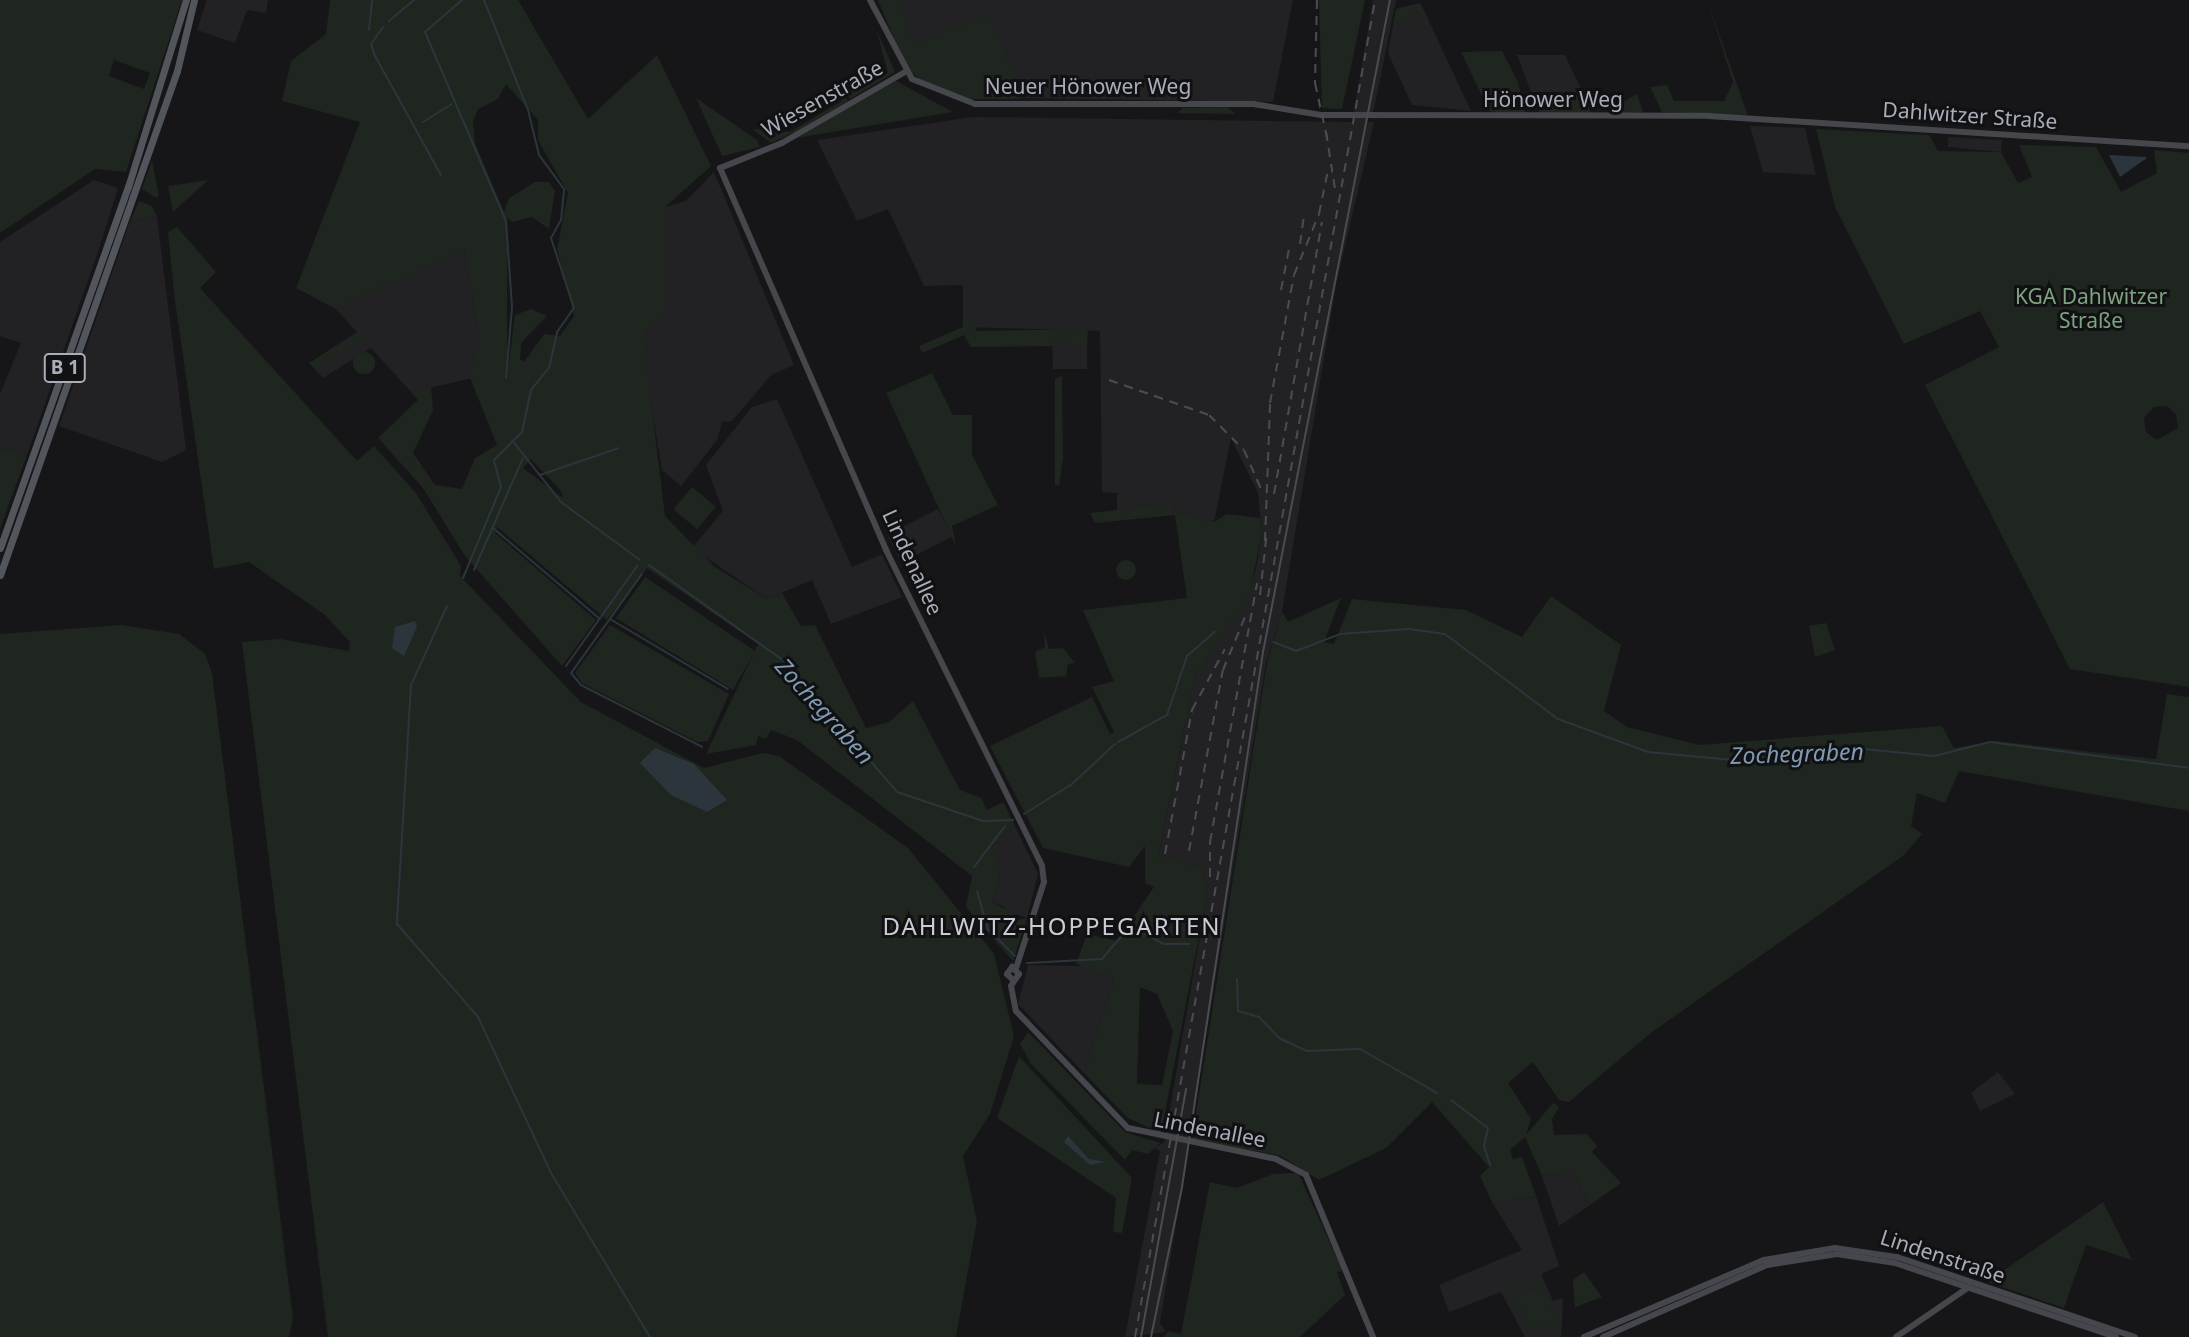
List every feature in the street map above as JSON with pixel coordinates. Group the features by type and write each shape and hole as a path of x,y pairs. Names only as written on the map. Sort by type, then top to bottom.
{"main road":[{"name":"B 1","path":"0,548 132,189 186,0"},
{"name":"B 1","path":"0,575 194,0"}],"street":[{"name":"Neuer Hönower Weg","path":"870,0 905,72 930,91 975,104 1253,104 1359,115"},
{"name":"Wiesenstraße","path":"721,171 725,162 782,143 905,72"},
{"name":"Hönower Weg","path":"1359,115 1748,118"},
{"name":"Dahlwitzer Straße","path":"1748,118 2189,146"},
{"name":"Lindenallee","path":"721,171 886,550 1042,866 1044,882 1012,979 1016,1011 1128,1128 1276,1159 1306,1175 1373,1337"},
{"name":"Lindenstraße","path":"1584,1337 1741,1269 1801,1250 1879,1252 2116,1337"},
{"name":"Lindenstraße","path":"1603,1337 1802,1256 1877,1258 2135,1337"},
{"path":"1896,1337 1971,1285"}],"shaded area":[{"path":"207,0 268,0 266,13 247,10 235,43 197,30"},
{"path":"878,0 1293,0 1273,102 974,97 897,46"},
{"path":"1373,0 1396,0 1374,109 1365,122 1374,122 1336,285 1282,612 1266,663 1160,1323 1166,1332 1125,1337 1160,1151 1153,1148 1164,1143 1207,895 1202,867 1158,857 1195,676 1247,598 1256,568 1262,535 1258,493 1231,438 1214,522 1174,511 1173,504 1117,514 1117,493 1102,492 1100,331 963,327 963,285 924,286 888,209 857,221 817,140 973,117 1352,122"},
{"path":"1420,3 1471,111 1412,105 1388,53 1396,9"},
{"path":"1517,55 1565,55 1586,100 1534,100"},
{"path":"1750,126 1805,128 1816,175 1763,172"},
{"path":"1948,137 2002,140 2001,152 1948,147"},
{"path":"2109,155 2146,157 2147,158 2120,177"},
{"path":"714,172 794,365 771,375 732,421 722,422 717,440 681,486 662,470 642,349 643,335 665,311 665,207 686,201"},
{"path":"94,180 118,188 27,455 0,448 0,394 21,343 0,336 0,242"},
{"path":"157,217 186,450 162,462 59,426 130,221"},
{"path":"464,249 480,339 473,378 411,392 371,348 323,378 309,363 357,332 302,272"},
{"path":"1065,334 1065,346 1087,346 1087,369 1053,369 1052,340"},
{"path":"777,399 852,567 882,554 902,597 831,624 812,580 767,599 692,548 723,511 706,465 752,407"},
{"path":"938,509 952,537 901,562 887,535"},
{"path":"415,621 417,627 404,656 392,648 395,627"},
{"path":"655,748 694,764 727,800 707,812 671,795 640,763"},
{"path":"1015,826 1038,874 1027,918 1018,915 1015,924 1003,906 992,902 1001,868 991,848"},
{"path":"1028,965 1083,966 1114,979 1084,1073 1018,1004"},
{"path":"1998,1072 2015,1094 1980,1111 1971,1093"},
{"path":"1068,1136 1089,1159 1106,1162 1090,1165 1064,1142"},
{"path":"1571,1169 1590,1205 1559,1226 1542,1176"},
{"path":"1536,1196 1559,1266 1541,1274 1553,1301 1563,1298 1561,1337 1525,1337 1501,1292 1449,1312 1439,1285 1522,1250 1493,1204"}],"green space":[{"path":"0,0 182,0 126,172 95,169 0,233","holes":["114,60 150,73 144,89 109,76"]},
{"path":"330,0 518,0 588,119 657,55 711,166 665,207 665,311 643,335 665,516 715,567 767,599 782,593 801,626 815,625 866,728 889,722 913,701 960,790 981,798 987,810 1003,802 1015,826 991,848 1001,868 992,902 1011,912 1008,922 1027,918 1013,961 966,907 972,876 797,740 771,730 766,739 758,736 756,745 706,754 758,644 647,568 607,620 497,527 495,533 596,620 562,666 465,556 423,488 378,438 418,400 411,392 431,387 433,410 413,453 435,485 462,489 475,458 497,445 470,378 480,339 464,249 336,309 296,288 360,122 282,101 291,61 326,34","holes":["506,84 538,120 538,140 568,193 557,249 574,316 560,336 544,334 525,361 520,360 521,343 547,316 531,309 515,315 507,376 507,217 512,222 532,217 549,229 555,191 549,182 535,182 509,198 504,212 475,143 473,122 478,109 498,99","531,459 561,491 563,498 523,468"]},
{"path":"878,0 897,0 915,43 987,14 1021,85 1020,99 970,99 922,81 908,69"},
{"path":"1319,0 1365,0 1342,109 1322,108"},
{"path":"1707,0 1746,115 1662,112 1650,87 1667,85 1674,101 1724,101 1733,82"},
{"path":"1420,3 1429,21 1413,5 1416,19 1397,19 1391,41 1396,9"},
{"path":"877,31 895,72 850,99 842,85 855,92 888,73"},
{"path":"1502,51 1518,82 1526,116 1489,111 1461,52"},
{"path":"896,81 953,112 796,138 879,90"},
{"path":"839,85 848,101 795,132 771,143 752,129 790,132 842,101"},
{"path":"1637,94 1643,112 1613,114 1612,108"},
{"path":"696,98 757,140 760,147 722,156"},
{"path":"1534,100 1586,100 1591,114 1540,113"},
{"path":"1227,107 1236,114 1177,113 1183,108"},
{"name":"KGA Dahlwitzer Straße","path":"1816,129 1929,135 1938,151 2001,152 2018,183 2032,177 2019,145 2096,147 2121,192 2157,173 2154,150 2189,153 2189,687 2070,669 1925,385 1999,347 1980,311 1904,344 1835,207","holes":["2167,406 2176,414 2178,428 2157,440 2146,432 2144,418 2154,407"]},
{"path":"152,160 159,196 156,198 142,189"},
{"path":"208,180 173,212 168,186"},
{"path":"139,201 152,206 157,217 130,221"},
{"path":"177,227 216,272 200,288 357,461 374,446 416,493 461,566 460,576 581,702 704,768 763,753 779,756 908,848 994,954 1014,1036 990,1114 963,1156 977,1221 956,1337 328,1337 242,642 280,639 349,651 350,642 325,615 249,562 214,569 175,301 168,232"},
{"path":"963,319 975,319 976,331 1088,329 1087,346 1065,346 1064,334 1052,346 971,347 964,335 922,353 919,346 963,327"},
{"path":"357,333 361,339 316,370 309,363"},
{"path":"364,352 372,355 375,363 372,371 364,374 356,371 353,363 356,355"},
{"path":"932,373 953,415 972,415 972,455 998,505 952,526 956,546 886,393"},
{"path":"1062,376 1063,458 1059,485 1055,485 1055,379"},
{"path":"0,448 27,455 0,529"},
{"path":"692,487 716,507 697,529 673,509"},
{"path":"1173,504 1174,511 1214,522 1227,514 1260,518 1262,535 1248,598 1195,676 1158,856 1202,867 1207,895 1161,1133 1128,1118 1084,1073 1114,979 1076,964 1087,934 1117,941 1154,887 1145,883 1145,846 1129,867 1043,848 990,746 1092,697 1110,734 1114,732 1092,687 1114,681 1083,610 1187,598 1175,515 1095,523 1090,513","holes":["1140,987 1157,994 1173,1031 1162,1085 1137,1084"]},
{"path":"1126,560 1133,563 1136,570 1133,577 1126,580 1119,577 1116,570 1119,563"},
{"path":"645,577 755,651 733,690 616,618"},
{"path":"1551,596 1621,645 1604,711 1627,727 1699,745 1942,726 1954,748 1995,741 2156,759 2167,694 2189,697 2189,811 1959,771 1945,803 1917,793 1911,826 1922,834 1904,855 1652,1032 1569,1102 1559,1100 1533,1062 1508,1083 1531,1119 1526,1135 1553,1103 1559,1107 1552,1119 1554,1135 1587,1134 1597,1146 1592,1152 1621,1183 1590,1205 1571,1169 1542,1176 1525,1137 1510,1150 1513,1159 1522,1157 1536,1196 1493,1204 1480,1176 1489,1167 1432,1102 1386,1148 1319,1180 1281,1156 1192,1139 1267,663 1282,612 1288,622 1341,598 1324,642 1334,644 1352,599 1466,610 1522,637"},
{"path":"1826,623 1835,650 1815,657 1809,626"},
{"path":"121,625 179,634 205,654 212,673 293,1319 289,1337 0,1337 0,634"},
{"path":"610,625 729,694 708,741 697,742 582,683 575,673"},
{"path":"1044,632 1049,649 1063,648 1075,663 1068,664 1066,676 1039,678 1035,652 1045,647"},
{"path":"1028,1032 1125,1132 1160,1143 1148,1154 1132,1150 1125,1160 1031,1064 1020,1044"},
{"path":"1019,1056 1132,1178 1122,1233 1113,1232 1116,1198 997,1118"},
{"path":"1298,1173 1343,1271 1337,1272 1345,1295 1300,1337 1164,1337 1168,1331 1181,1334 1210,1182 1237,1188 1273,1174"},
{"path":"2103,1202 2132,1260 2086,1245 2064,1308 1987,1282"},
{"path":"1584,1272 1602,1297 1575,1307 1573,1280"},
{"path":"1531,1277 1540,1282 1558,1320 1562,1303 1561,1335 1552,1337 1556,1321 1531,1332 1516,1298 1540,1287 1528,1280 1514,1296 1530,1337 1503,1280 1511,1291 1522,1278"}],"waterway":[{"path":"369,30 372,0"},
{"path":"389,21 414,0"},
{"path":"462,0 425,32 506,221 512,307 506,378"},
{"path":"463,578 501,487 494,460 522,432 531,390 549,368 557,332 574,308 551,238 561,220 564,189 539,155 528,110 484,0"},
{"path":"383,27 371,44 375,56 441,175"},
{"path":"423,122 452,104"},
{"name":"Zochegraben","path":"512,440 561,502 640,560"},
{"path":"540,475 619,448"},
{"path":"474,570 523,458"},
{"path":"493,528 600,619"},
{"name":"Zochegraben","path":"649,565 784,661 897,792 983,821 1013,820"},
{"path":"566,666 637,566"},
{"path":"642,574 571,673 581,685 702,747"},
{"path":"447,606 411,685 397,924 478,1017 551,1173 650,1337"},
{"path":"610,619 728,689"},
{"name":"Zochegraben","path":"1273,642 1296,651 1340,634 1409,629 1445,634 1558,719 1648,752 1733,760 1864,749 1934,756 1990,742 2189,768"},
{"name":"Zochegraben","path":"1118,742 1167,715 1187,656 1215,632"},
{"name":"Zochegraben","path":"1024,814 1072,784 1115,744"},
{"path":"974,867 1005,826"},
{"path":"977,891 988,929 1015,956"},
{"path":"1027,963 1102,959 1130,926 1164,944 1189,944"},
{"path":"1237,979 1238,1011 1259,1017 1279,1038 1307,1051 1360,1049 1437,1093"},
{"path":"1451,1100 1488,1128 1484,1146 1490,1165"}],"tram line":[{"path":"1151,1337 1182,1187 1263,652 1390,0"},
{"path":"1141,1337 1186,1089"}],"railway":[{"path":"1317,0 1315,83 1328,142"},
{"path":"1135,1337 1375,0"},
{"path":"1326,132 1335,189"},
{"path":"1265,541 1270,403 1294,275 1319,214 1328,170"},
{"path":"1300,244 1304,216"},
{"path":"1274,494 1322,222"},
{"path":"1281,290 1289,249"},
{"path":"1109,380 1209,415 1244,450 1261,489"},
{"path":"1260,595 1267,532"},
{"path":"1210,877 1210,842 1257,583"},
{"path":"1189,851 1223,670 1245,617"},
{"path":"1165,854 1192,710 1225,649"}],"district":[{"name":"DAHLWITZ-HOPPEGARTEN","path":"1052,926"}]}
